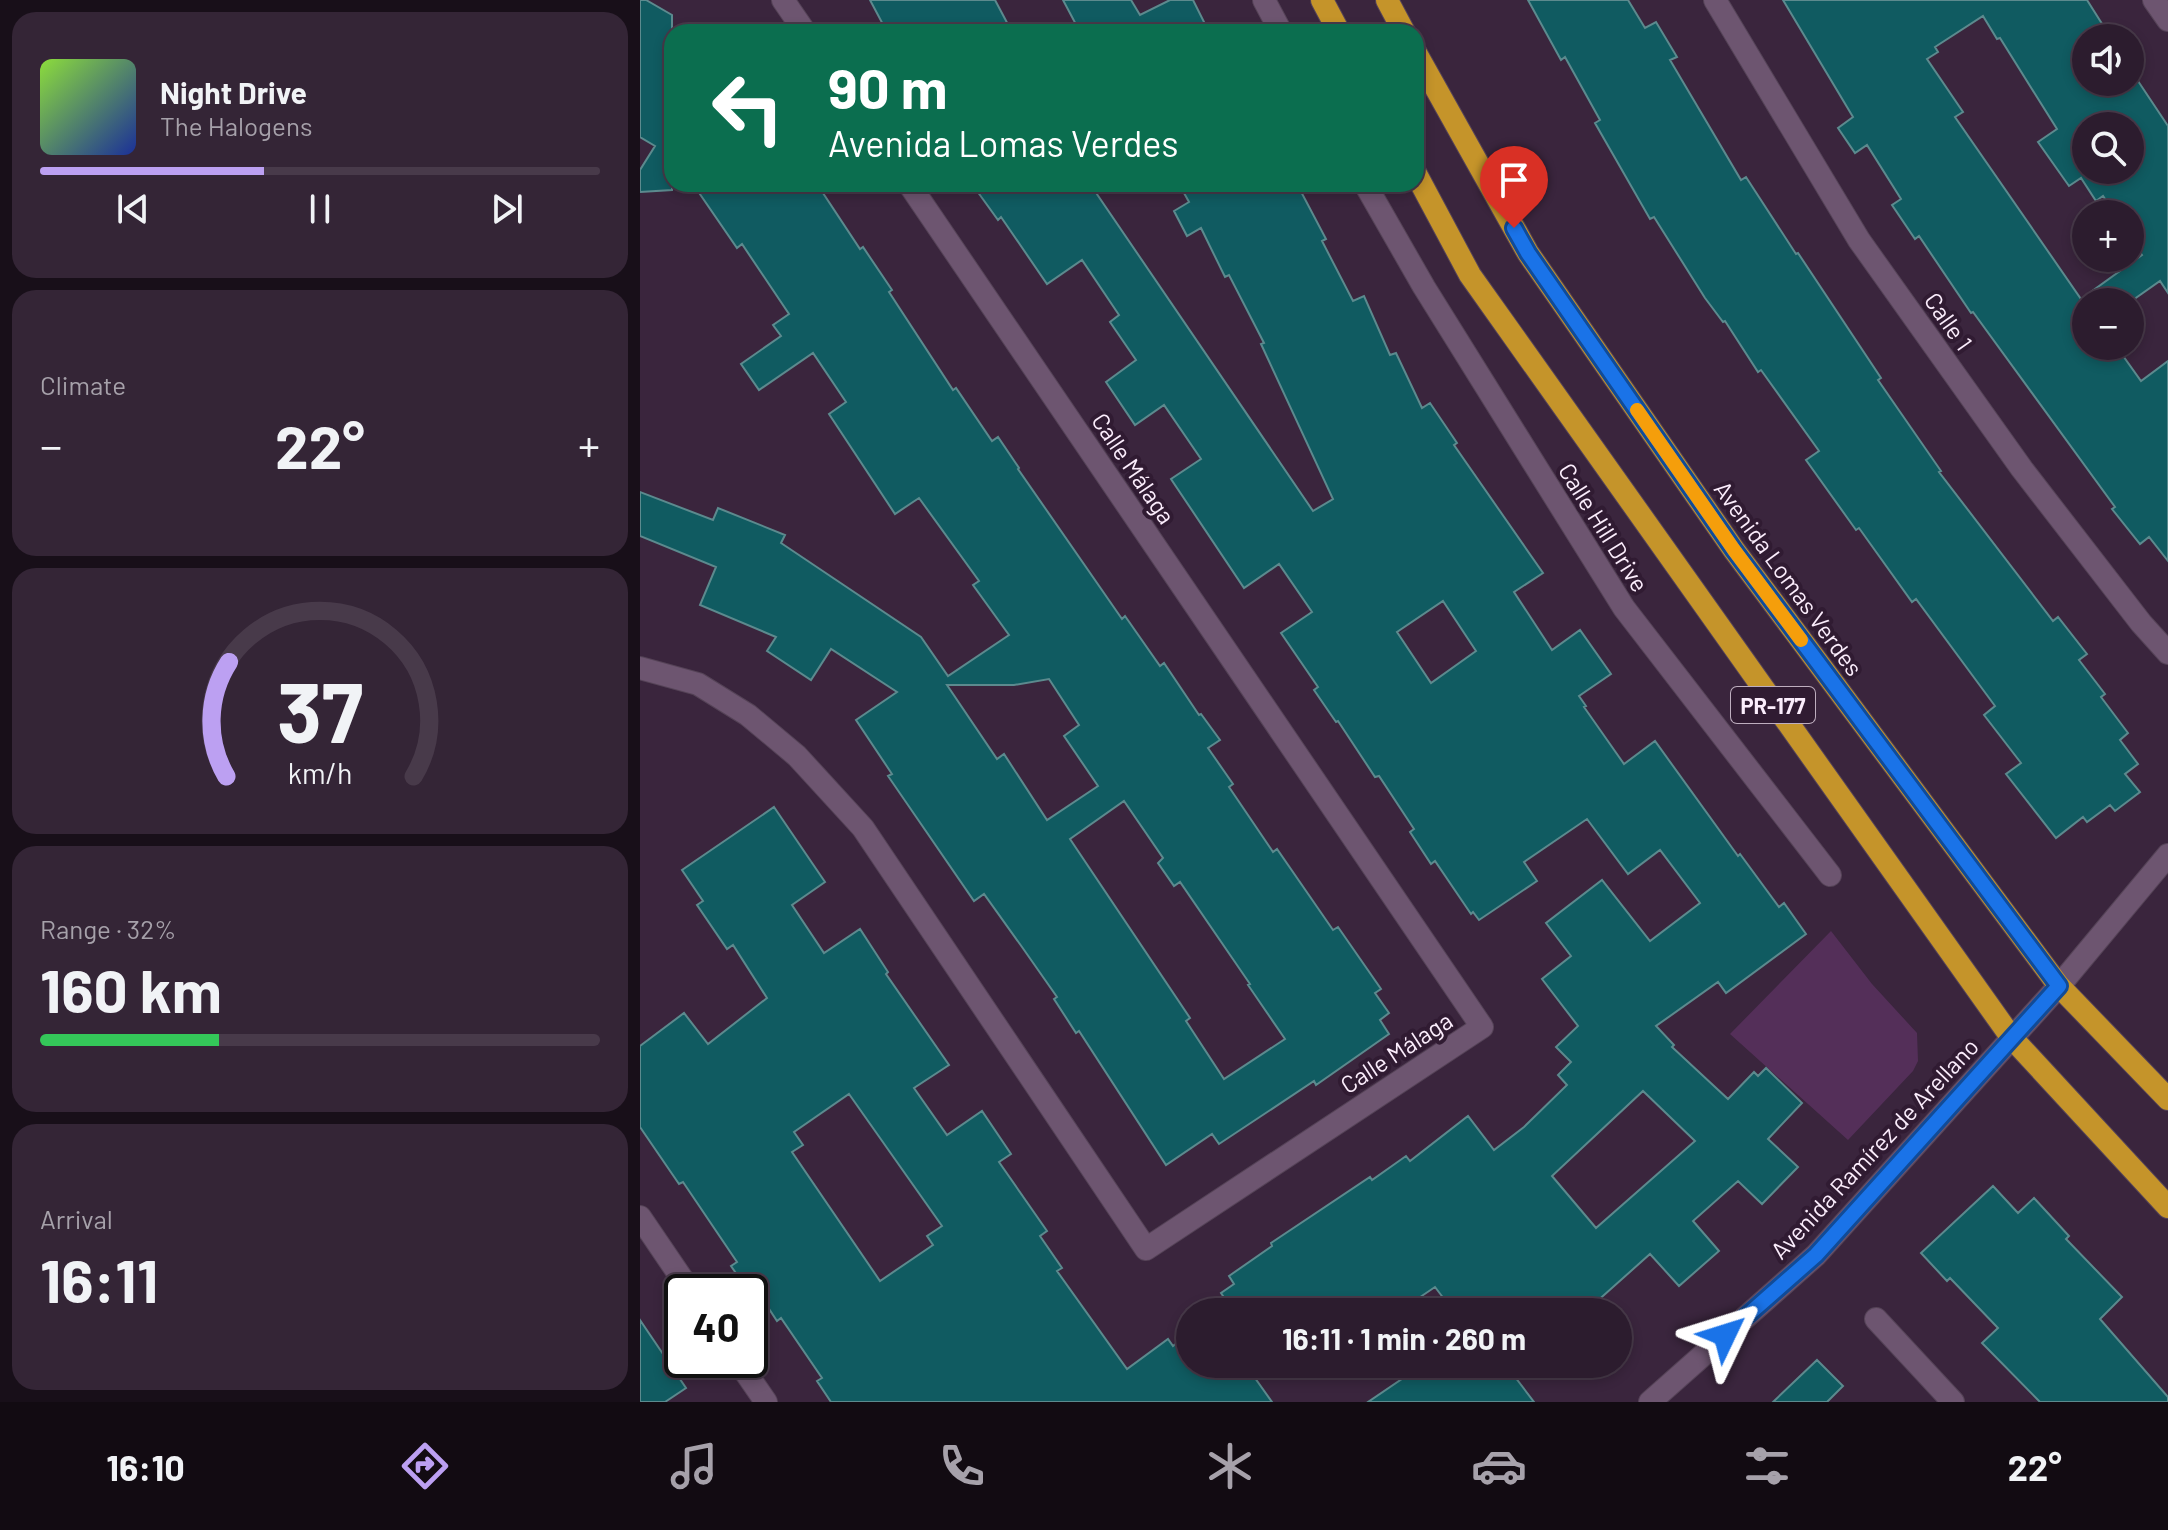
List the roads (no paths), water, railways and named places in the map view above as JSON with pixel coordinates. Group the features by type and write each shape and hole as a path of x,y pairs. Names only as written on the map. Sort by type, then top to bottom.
{"highway":[{"path":"1322,0 1335,24"},
{"path":"1387,0 1400,24"},
{"name":"Avenida Lomas Verdes","path":"1424,67 1537,266 1734,550 2059,986 2168,1099"},
{"name":"PR-177","path":"1424,189 1470,275 2011,1037 2168,1207"}],"street":[{"path":"783,0 800,24"},
{"path":"1264,0 1277,24"},
{"name":"Calle 1","path":"1715,0 1859,240 2022,469 2141,623 2168,653"},
{"path":"2154,0 2168,20"},
{"name":"Calle Málaga","path":"640,668 698,684 748,715 797,756 863,828 1146,1249 1482,1027 914,192"},
{"name":"Calle Hill Drive","path":"1370,192 1424,287 1624,608 1830,875"},
{"name":"Avenida Ramírez de Arellano","path":"1650,1402 1816,1255 2059,986 2168,855"},
{"path":"640,1217 679,1274"},
{"path":"1876,1319 1953,1402"},
{"path":"749,1378 766,1402"}]}
